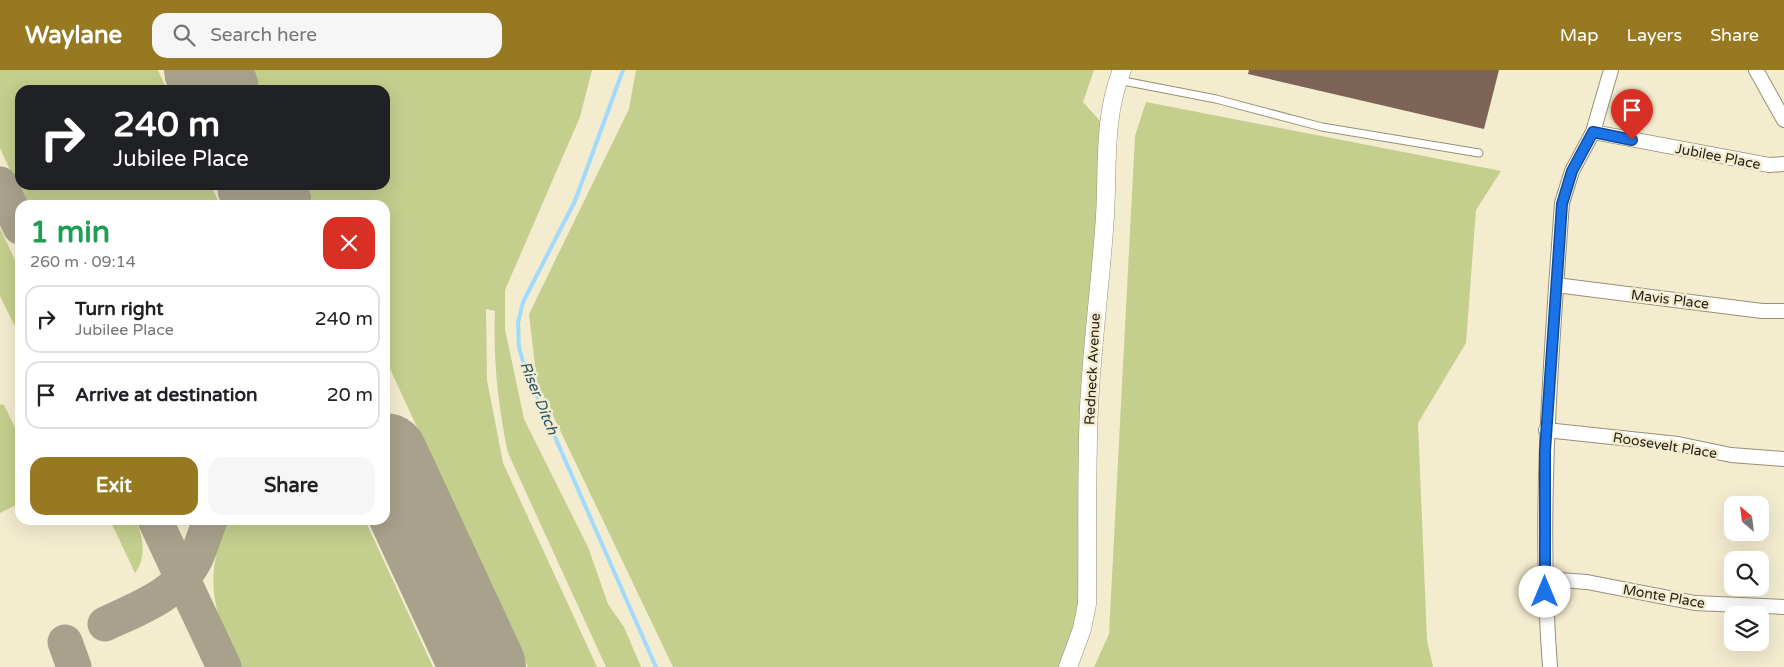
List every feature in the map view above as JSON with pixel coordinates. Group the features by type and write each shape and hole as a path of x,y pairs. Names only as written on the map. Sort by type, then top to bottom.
{"street":[{"path":"1550,667 1545,579 1546,430 1562,204 1566,185 1593,132 1611,70"},
{"path":"1756,70 1784,120"},
{"name":"Redneck Avenue","path":"1068,667 1082,629 1087,604 1089,411 1092,346 1104,216 1110,108 1120,75"},
{"name":"Jubilee Place","path":"1593,132 1769,165 1784,164"},
{"name":"Mavis Place","path":"1556,285 1762,311 1784,311"},
{"name":"Roosevelt Place","path":"1546,430 1678,444 1731,455 1784,459"},
{"name":"Monte Place","path":"1545,579 1587,582 1695,602 1738,606 1784,607"}],"lane":[{"path":"1120,75 1322,127 1479,154"}],"green space":[{"path":"0,70 158,70 165,85 15,85 15,181 0,148"},
{"path":"252,70 592,70 580,117 505,290 505,329 524,419 588,547 608,604 624,627 641,667 606,667 508,453 501,418 497,382 495,311 486,309 487,380 503,463 597,667 528,667 390,369 390,200 312,200 308,190 390,190 390,85 259,85"},
{"path":"636,70 1094,70 1083,102 1108,130 1087,604 1061,667 673,667 537,382 529,314 629,109"},
{"path":"1146,102 1501,171 1476,210 1466,343 1418,423 1427,640 1433,667 1094,667 1109,634 1135,136"},
{"path":"19,190 213,190 218,200 24,200"},
{"path":"0,228 15,260 15,327 0,296"},
{"path":"0,404 4,405 15,428 15,506 0,513"},
{"path":"112,525 138,525 143,547 139,567 135,573"},
{"path":"225,525 367,525 433,667 240,667 223,629 214,595 215,561"}],"building":[{"path":"1249,70 1499,70 1484,129 1248,74"}],"waterway":[{"name":"Riser Ditch","path":"623,70 575,201 523,302 518,323 519,348 526,371 656,667"}],"taxiway":[{"path":"0,184 15,216"},
{"path":"260,190 262,200"},
{"path":"157,525 224,667"},
{"path":"105,624 144,606 178,583 195,560 208,525"},
{"path":"65,642 74,667"}],"runway":[{"path":"207,70 214,85"},
{"path":"262,190 267,200"},
{"path":"390,467 483,667"}],"route":[{"path":"1545,592 1545,451 1562,204 1566,185 1572,171 1593,132 1632,140"}]}
